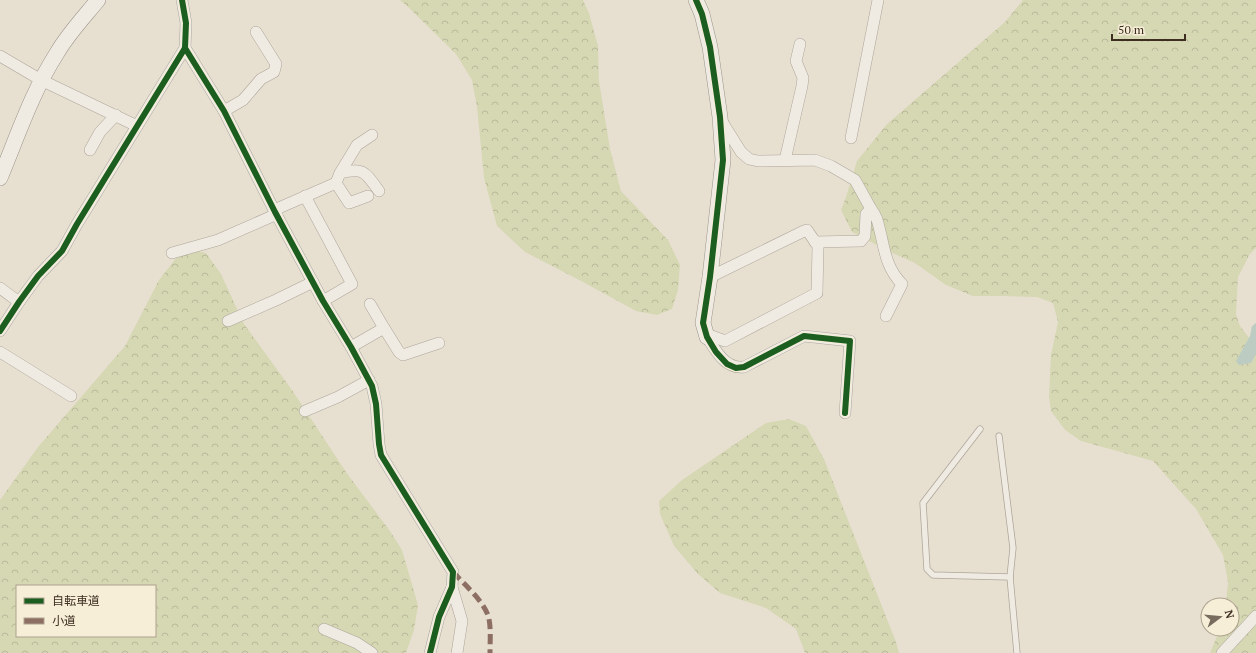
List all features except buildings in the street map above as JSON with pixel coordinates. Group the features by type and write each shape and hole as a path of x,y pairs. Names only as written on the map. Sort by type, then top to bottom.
{"street":[{"path":"0,178 25,115 41,80 57,52 98,0"},
{"path":"0,331 38,276 62,251 185,48 186,23 182,0"},
{"path":"696,0 702,14 710,47 720,117 723,160 710,277 703,323 707,336 716,352 727,364 736,368 744,367 804,336 850,341 845,413"},
{"path":"851,138 878,0"},
{"path":"224,111 243,100 262,79 274,72 276,64 256,32"},
{"path":"785,160 802,86 803,78 796,61 800,44"},
{"path":"185,48 224,111 275,212 323,301 351,347 372,386 376,404 381,455 453,572 452,587 462,621 457,653"},
{"path":"0,56 41,80 137,126"},
{"path":"90,150 100,132 116,115"},
{"path":"720,117 741,152 749,159 758,161 815,160 832,166 855,180 871,209 877,216 889,266 894,277 902,284 886,316"},
{"path":"338,178 357,145 372,135"},
{"path":"172,253 218,240 275,212 354,169 362,171 369,177 379,191"},
{"path":"338,178 349,203 368,196"},
{"path":"305,196 352,284 323,301"},
{"path":"815,242 861,241 865,236 866,214 871,209"},
{"path":"707,336 725,341 817,293 818,246 808,230 804,231 710,277"},
{"path":"228,321 313,282"},
{"path":"0,288 19,302"},
{"path":"370,304 399,352 403,355 439,343"},
{"path":"351,347 384,328"},
{"path":"0,352 71,396"},
{"path":"305,411 338,397 369,380"},
{"path":"430,653 439,616 452,587"},
{"path":"1222,653 1256,616"},
{"path":"324,629 357,643 372,653"}],"lane":[{"path":"980,428 923,503 927,569 933,575 1010,576"},
{"path":"999,436 1013,548 1010,576 1017,653"}],"green space":[{"path":"400,0 583,0 589,13 598,46 599,81 610,149 621,191 668,240 680,265 678,290 672,309 657,315 636,311 525,252 497,226 484,178 477,107 472,80 456,54"},
{"path":"1023,0 1256,0 1256,248 1250,254 1238,277 1236,314 1240,326 1251,340 1256,343 1256,653 1210,653 1217,637 1240,637 1240,597 1227,597 1228,582 1223,555 1196,509 1153,461 1081,441 1065,430 1051,411 1049,397 1051,355 1058,322 1053,303 1037,297 973,296 946,285 915,263 852,232 841,210 857,161 887,124 1005,22"},
{"path":"191,250 206,253 221,274 244,324 292,390 346,472 390,531 402,550 418,605 414,630 406,653 0,653 0,500 38,447 125,346 159,280 180,253"},
{"path":"789,419 806,426 824,459 899,653 805,653 796,629 766,608 720,593 698,574 674,546 660,514 659,501 682,480 766,423"}],"shaded area":[{"path":"1256,323 1256,354 1251,363 1239,365 1236,361 1250,336 1252,326"}],"marked path":[{"path":"453,572 479,600 487,613 490,627 490,653"}],"cycle path":[{"path":"0,331 38,276 62,251 185,48 186,23 182,0"},
{"path":"696,0 702,14 710,47 720,117 723,160 710,277 703,323 707,337 716,352 727,364 736,368 744,367 804,336 850,341 845,413"},
{"path":"185,48 224,111 275,212 323,301 351,347 372,386 376,404 381,455 453,572 452,587 439,617 430,653"}]}
